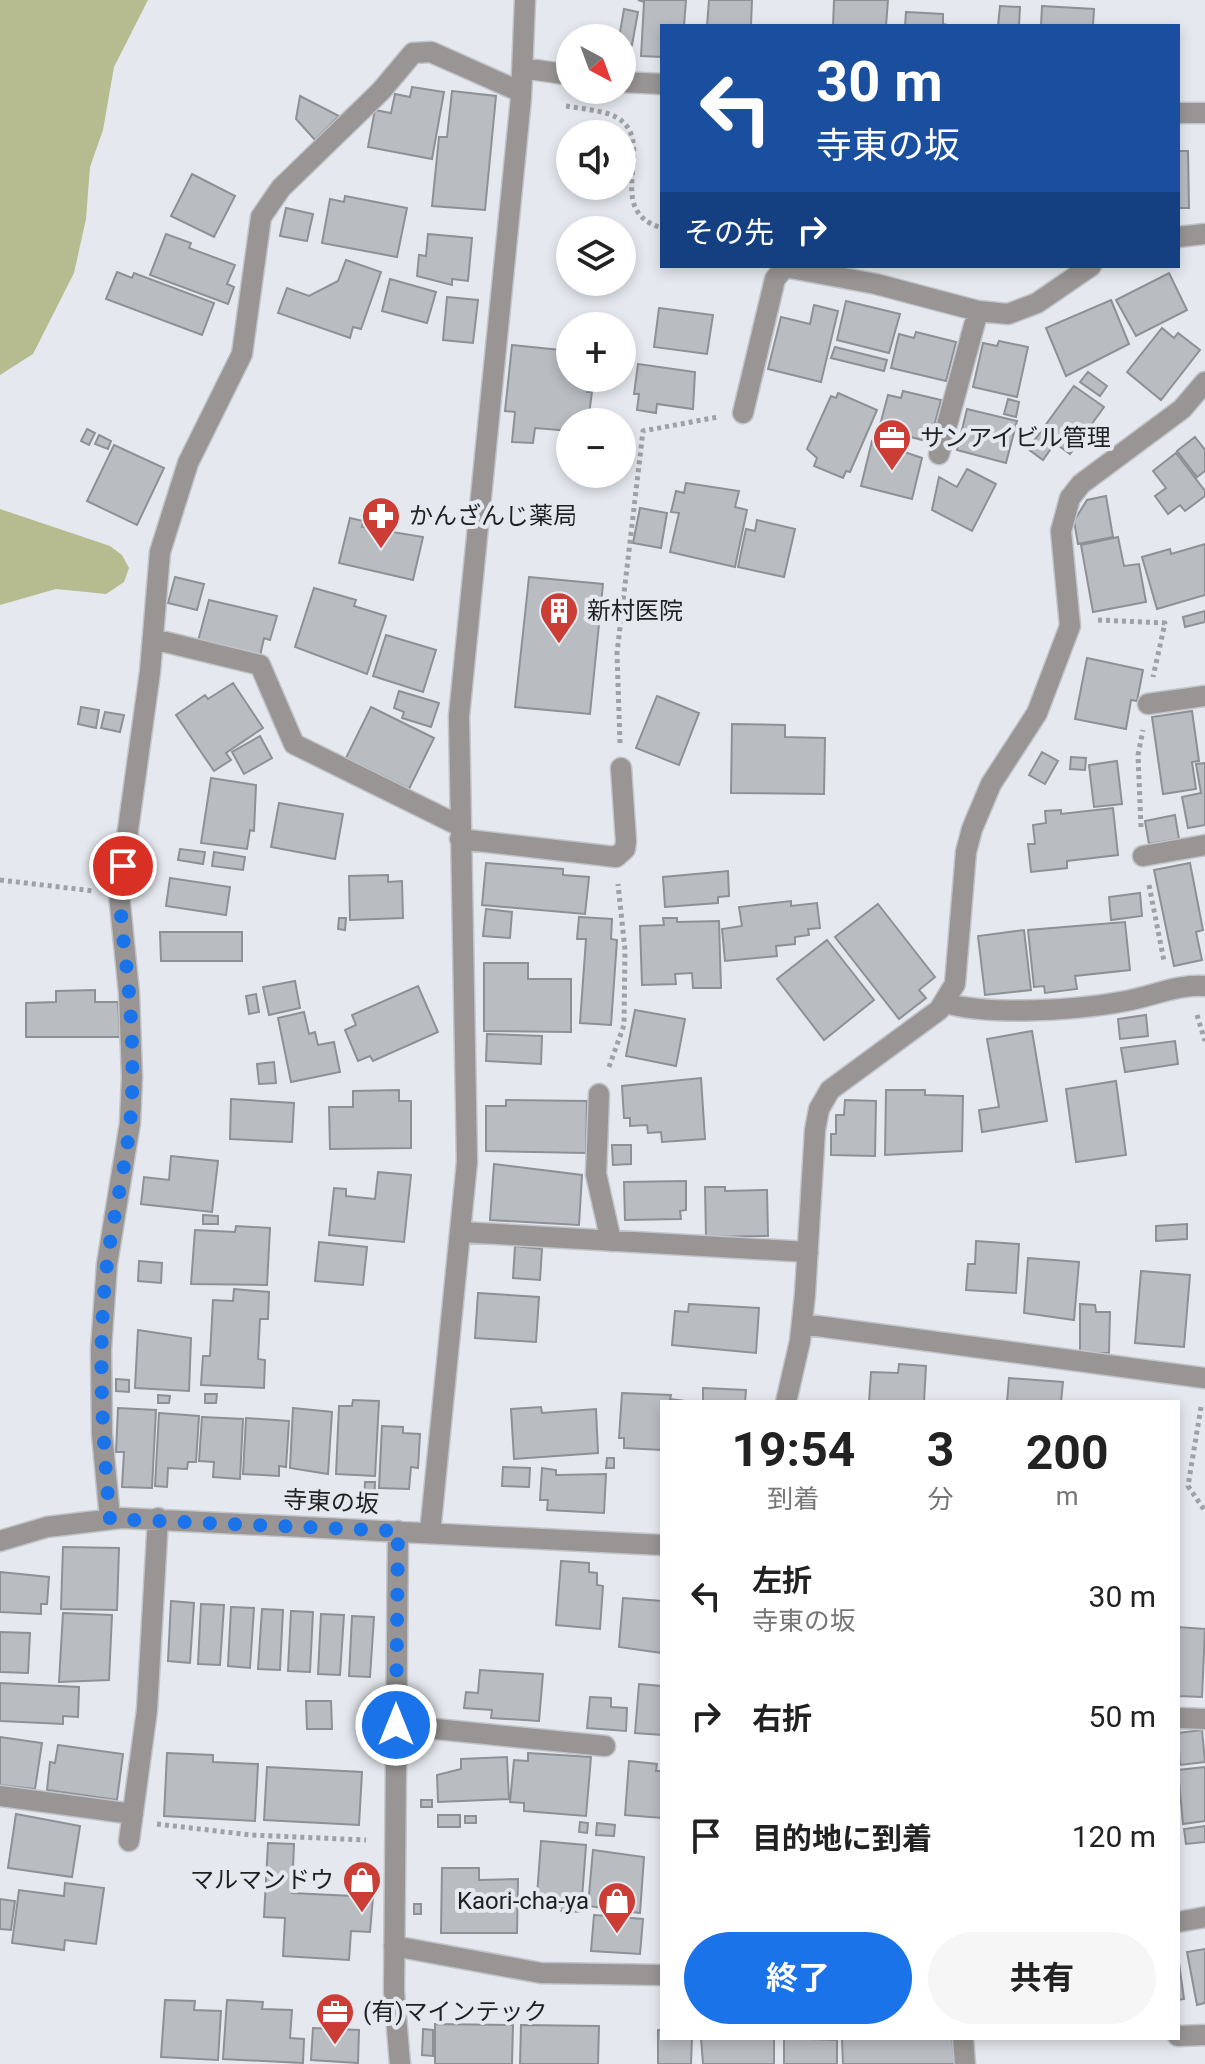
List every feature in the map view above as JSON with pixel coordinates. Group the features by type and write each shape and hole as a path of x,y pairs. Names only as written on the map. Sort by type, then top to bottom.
{"street":[{"path":"430,1533 461,1232 467,1117 459,716 521,95 525,0"},
{"path":"110,1519 102,1434 101,1349 107,1264 130,1123 132,1077 129,993 119,894 153,639 156,582 167,522 188,463 242,354 256,234 269,201 381,91 413,53 431,52 521,95"},
{"path":"523,68 556,73"},
{"path":"636,83 660,84"},
{"path":"1180,113 1205,113"},
{"path":"1180,237 1205,234"},
{"path":"743,413 775,279 784,268"},
{"path":"790,268 876,284 978,311 1008,314 1023,310 1088,268"},
{"path":"939,454 978,311"},
{"path":"786,1400 802,1324 819,1109 830,1090 847,1075 927,1020 945,1003 958,970 966,852 972,829 991,784 1037,713 1063,648 1070,619 1061,531 1063,513 1081,484 1182,409 1205,382"},
{"path":"153,639 260,665 294,744 460,833 616,857 625,849 626,841 621,768"},
{"path":"1148,704 1205,696"},
{"path":"1143,856 1205,845"},
{"path":"945,1003 964,1008 1065,1008 1112,1004 1170,989 1205,986"},
{"path":"599,1094 596,1174 611,1241"},
{"path":"461,1232 808,1252"},
{"path":"802,1324 1205,1378"},
{"path":"129,1841 147,1710 158,1518"},
{"name":"寺東の坂","path":"0,1541 47,1527 110,1519 158,1518 660,1545"},
{"path":"398,1531 394,2020 400,2064"},
{"path":"1180,1718 1205,1719"},
{"path":"396,1725 605,1746"},
{"path":"0,1796 132,1817"},
{"path":"1180,1922 1205,1917"},
{"path":"394,1946 541,1973 660,1975"},
{"path":"1180,2036 1205,2035"},
{"path":"963,2040 965,2064"}],"path":[{"path":"521,95 603,113 623,123 633,144 634,206 647,222 660,227"},
{"path":"621,768 617,653 643,431 743,413"},
{"path":"1070,619 1165,623 1138,755 1143,856 1170,989"},
{"path":"599,1094 624,1025 625,950 616,857"},
{"path":"0,880 119,894"},
{"path":"1202,1400 1188,1474 1192,1497 1205,1511"},
{"path":"132,1817 197,1831 395,1841"}],"green space":[{"path":"0,0 148,0 114,67 103,130 90,167 86,219 74,273 33,354 0,375"},
{"path":"0,509 110,546 122,555 129,568 124,582 106,594 56,589 0,605"}],"building":[{"path":"638,0 686,0 684,24 660,24 660,57 641,56 644,2"},
{"path":"709,0 752,0 751,24 707,24"},
{"path":"834,0 888,0 886,24 833,24"},
{"path":"1000,6 1020,7 1019,24 998,24"},
{"path":"1042,6 1094,9 1093,24 1041,24"},
{"path":"624,9 638,12 636,24 621,24"},
{"path":"906,12 943,14 943,24 905,24"},
{"path":"412,87 444,92 432,159 368,147 375,110 391,113 395,94 410,97"},
{"path":"452,91 496,96 485,210 432,206 439,137 447,137"},
{"path":"300,96 339,116 315,140 296,119"},
{"path":"1180,151 1188,151 1189,208 1180,208"},
{"path":"192,174 235,196 214,237 171,216"},
{"path":"345,196 407,208 397,257 322,243 330,199 344,202"},
{"path":"286,208 313,214 307,241 280,236"},
{"path":"166,234 191,243 189,248 235,265 227,284 234,287 228,304 150,275"},
{"path":"428,234 472,238 468,281 452,279 452,285 417,276 419,255 426,256"},
{"path":"346,260 381,272 361,329 353,327 350,338 278,313 287,288 309,296 338,281"},
{"path":"117,272 132,278 134,273 214,303 202,335 106,299"},
{"path":"1169,273 1187,310 1136,336 1116,300"},
{"path":"390,279 436,292 427,323 382,311"},
{"path":"447,297 478,300 473,343 443,340"},
{"path":"1111,300 1129,344 1066,376 1046,328"},
{"path":"846,301 900,314 889,353 837,340"},
{"path":"814,305 838,311 821,382 768,369 781,317 810,324"},
{"path":"659,308 713,315 707,354 654,347"},
{"path":"1162,328 1174,338 1178,333 1200,350 1161,400 1127,372"},
{"path":"916,332 956,342 946,381 891,368 899,334 914,338"},
{"path":"999,341 1028,347 1017,397 973,387 983,343 997,346"},
{"path":"512,345 556,350 556,392 592,392 590,408 556,408 556,430 535,428 533,443 512,442 515,412 505,411"},
{"path":"835,347 887,360 884,371 831,358"},
{"path":"638,364 695,372 693,409 657,404 656,413 637,410 639,394 634,394"},
{"path":"1088,372 1107,386 1100,396 1080,382"},
{"path":"1074,386 1104,407 1070,454 1055,443 1043,460 1028,449"},
{"path":"903,391 941,400 930,442 879,429 888,395 901,398"},
{"path":"838,393 877,410 850,472 846,471 843,478 814,466 817,458 807,449 831,396 836,398"},
{"path":"1008,399 1019,402 1016,417 1004,414"},
{"path":"967,409 1017,421 1006,463 957,450"},
{"path":"87,429 95,433 89,445 81,441"},
{"path":"99,435 111,441 108,449 95,444"},
{"path":"1195,437 1205,450 1205,471 1197,477 1177,451"},
{"path":"872,441 922,458 912,499 861,486"},
{"path":"114,445 164,468 137,525 87,501"},
{"path":"1176,453 1205,491 1205,496 1185,511 1180,505 1168,514 1155,496 1166,488 1153,471"},
{"path":"967,469 996,484 972,531 932,510 939,477 957,487"},
{"path":"686,483 739,491 735,507 747,510 735,567 670,552 679,513 671,512 676,491 684,493"},
{"path":"1106,496 1113,537 1078,544 1074,521 1087,500"},
{"path":"640,508 667,513 661,548 633,543"},
{"name":"かんざんじ薬局","path":"350,518 363,521 362,527 423,537 413,580 339,563"},
{"path":"757,520 795,529 784,577 738,567 746,529 755,531"},
{"path":"1118,537 1124,566 1139,564 1146,602 1093,612 1081,545"},
{"path":"1205,544 1205,595 1157,609 1142,557 1170,549 1171,554"},
{"path":"175,577 204,584 197,610 168,603"},
{"name":"新村医院","path":"529,577 603,584 590,714 515,707"},
{"path":"314,588 356,600 354,606 386,616 367,674 295,647"},
{"path":"209,600 277,616 270,640 264,638 260,656 198,641"},
{"path":"1205,611 1205,622 1185,627 1183,617"},
{"path":"386,635 436,650 423,692 373,676"},
{"path":"1087,658 1143,670 1137,701 1131,700 1126,729 1075,719"},
{"path":"233,683 263,728 226,753 231,760 214,771 176,715 205,695 208,699"},
{"path":"399,691 439,703 431,727 402,718 404,712 394,708"},
{"path":"657,696 699,713 679,765 636,748"},
{"path":"81,707 99,710 96,728 78,724"},
{"path":"371,707 434,738 409,789 346,758"},
{"path":"1192,711 1199,761 1192,762 1196,789 1163,794 1152,717"},
{"path":"105,712 124,715 120,732 101,728"},
{"path":"732,724 785,725 785,737 825,738 824,794 731,793"},
{"path":"260,736 272,758 244,774 232,752"},
{"path":"1042,752 1058,761 1045,784 1029,775"},
{"path":"1071,757 1086,758 1085,770 1070,769"},
{"path":"1117,761 1122,804 1094,807 1089,765"},
{"path":"1205,763 1205,825 1188,828 1182,797 1201,793 1196,764"},
{"path":"211,778 256,785 254,831 250,830 247,849 201,843"},
{"path":"279,803 343,814 335,859 271,847"},
{"path":"1113,808 1118,855 1067,861 1067,868 1031,872 1028,844 1035,844 1033,825 1046,823 1045,811 1061,810 1061,814"},
{"path":"1175,815 1179,839 1149,844 1145,821"},
{"path":"180,849 205,852 203,864 178,860"},
{"path":"214,852 245,857 243,870 212,866"},
{"path":"486,863 563,869 563,875 589,877 585,914 482,905"},
{"path":"1190,863 1203,930 1196,932 1202,960 1174,966 1154,870"},
{"path":"728,871 729,896 718,897 718,903 665,907 663,877"},
{"path":"388,875 388,882 402,881 403,918 350,920 349,876"},
{"path":"170,878 230,887 226,915 166,906"},
{"path":"1140,893 1142,916 1111,920 1109,897"},
{"path":"791,901 791,906 817,903 820,928 808,929 809,935 795,937 795,944 776,946 777,956 725,961 722,929 742,926 739,907"},
{"path":"878,904 935,977 919,990 926,998 899,1019 835,937"},
{"path":"486,909 512,912 510,938 483,936"},
{"path":"579,917 612,919 611,939 617,940 611,1025 580,1023 586,939 577,939"},
{"path":"339,918 346,918 345,930 338,929"},
{"path":"663,918 677,918 677,922 719,921 721,988 693,988 692,973 675,974 676,984 642,985 640,926 664,925"},
{"path":"1125,922 1130,970 1075,976 1077,989 1045,993 1044,986 1034,987 1028,930"},
{"path":"1024,930 1031,990 985,995 978,936"},
{"path":"160,932 242,932 242,961 161,961"},
{"path":"827,940 874,1000 824,1040 777,979"},
{"path":"484,963 528,963 528,979 571,979 571,1032 484,1031"},
{"path":"295,981 300,1008 269,1015 263,987"},
{"path":"418,986 438,1032 373,1061 370,1056 358,1061 345,1030 356,1025 352,1015"},
{"path":"95,990 95,1002 118,1002 120,1037 26,1037 26,1003 56,1002 56,991"},
{"path":"256,994 259,1012 249,1014 246,996"},
{"path":"635,1010 685,1019 676,1066 626,1056"},
{"path":"304,1012 309,1034 315,1032 318,1045 334,1042 340,1072 291,1082 278,1018"},
{"path":"1146,1015 1148,1036 1120,1039 1118,1019"},
{"path":"1032,1031 1047,1121 982,1132 979,1110 999,1107 987,1039"},
{"path":"487,1034 542,1036 541,1064 486,1061"},
{"path":"1175,1041 1178,1064 1125,1072 1121,1048"},
{"path":"274,1062 276,1083 259,1084 257,1064"},
{"path":"701,1078 705,1139 662,1142 661,1132 648,1133 647,1125 630,1126 630,1118 624,1118 622,1086"},
{"path":"1116,1081 1126,1155 1076,1162 1066,1089"},
{"path":"399,1090 399,1101 411,1101 411,1148 330,1149 329,1107 353,1107 353,1091"},
{"path":"886,1090 925,1090 925,1095 963,1096 962,1151 885,1155"},
{"path":"231,1099 294,1103 292,1142 230,1139"},
{"path":"506,1100 587,1101 586,1153 486,1151 486,1106 506,1106"},
{"path":"845,1100 876,1101 875,1156 831,1155 831,1134 836,1134 836,1115 844,1115"},
{"path":"612,1145 631,1145 631,1164 613,1165"},
{"path":"171,1156 218,1161 212,1212 141,1204 144,1177 169,1180"},
{"path":"494,1164 582,1175 579,1225 490,1220"},
{"path":"378,1172 411,1175 404,1242 329,1235 334,1188 346,1189 346,1196 375,1199"},
{"path":"686,1181 686,1210 680,1211 681,1219 625,1220 624,1182"},
{"path":"705,1187 725,1187 725,1191 767,1190 768,1236 706,1237"},
{"path":"203,1215 218,1216 218,1224 203,1224"},
{"path":"1187,1224 1187,1239 1156,1241 1156,1226"},
{"path":"236,1226 270,1228 267,1285 191,1284 195,1230 235,1232"},
{"path":"976,1241 1019,1244 1016,1293 966,1290 968,1264 975,1264"},
{"path":"319,1242 367,1247 363,1285 315,1281"},
{"path":"515,1246 542,1249 540,1280 513,1278"},
{"path":"1028,1258 1079,1262 1074,1320 1024,1313"},
{"path":"139,1261 162,1263 161,1283 138,1281"},
{"path":"1141,1271 1190,1275 1184,1347 1135,1343"},
{"path":"234,1289 269,1292 268,1319 260,1319 258,1359 265,1360 264,1388 201,1385 203,1356 210,1356 213,1300 233,1301"},
{"path":"478,1293 539,1297 536,1342 475,1338"},
{"path":"689,1304 759,1308 756,1353 672,1345 675,1311 688,1312"},
{"path":"1080,1304 1095,1305 1096,1312 1110,1312 1109,1353 1080,1353"},
{"path":"138,1330 191,1338 189,1391 135,1388"},
{"path":"899,1364 926,1366 924,1400 869,1400 871,1372 898,1373"},
{"path":"1009,1378 1063,1382 1061,1400 1007,1400"},
{"path":"116,1379 129,1380 129,1392 116,1391"},
{"path":"703,1388 746,1390 745,1400 703,1400"},
{"path":"622,1393 671,1395 670,1399 678,1400 660,1400 660,1450 624,1448 624,1438 619,1438"},
{"path":"205,1394 217,1394 216,1403 205,1403"},
{"path":"158,1395 170,1396 169,1403 158,1403"},
{"path":"353,1400 379,1401 375,1476 336,1474 339,1406 352,1406"},
{"path":"541,1407 542,1413 596,1409 598,1453 514,1459 511,1409"},
{"path":"118,1408 156,1410 152,1488 122,1487 124,1452 116,1452"},
{"path":"293,1408 332,1412 328,1474 290,1468"},
{"path":"159,1413 199,1416 196,1462 188,1462 187,1469 168,1468 167,1487 155,1486"},
{"path":"202,1417 243,1419 240,1479 213,1477 214,1462 199,1461"},
{"path":"246,1418 289,1421 286,1467 279,1466 279,1476 243,1474"},
{"path":"382,1426 403,1427 403,1433 420,1434 418,1468 411,1467 409,1489 379,1488"},
{"path":"607,1458 614,1458 614,1468 606,1468"},
{"path":"503,1467 530,1468 529,1487 502,1486"},
{"path":"542,1468 556,1470 556,1475 606,1474 604,1513 547,1510 548,1500 540,1500"},
{"path":"365,1482 375,1482 374,1503 364,1502"},
{"path":"63,1547 119,1548 117,1610 61,1609"},
{"path":"561,1561 589,1563 589,1572 597,1573 597,1585 603,1586 600,1629 556,1625"},
{"path":"0,1572 49,1577 47,1604 41,1604 41,1614 0,1612"},
{"path":"623,1598 660,1601 660,1653 619,1647"},
{"path":"171,1601 194,1603 190,1663 168,1661"},
{"path":"201,1604 224,1605 220,1665 198,1664"},
{"path":"231,1607 254,1608 250,1668 228,1666"},
{"path":"262,1609 283,1610 280,1670 258,1669"},
{"path":"291,1611 313,1612 310,1672 288,1671"},
{"path":"63,1613 112,1615 109,1680 59,1682"},
{"path":"321,1614 344,1615 340,1675 318,1674"},
{"path":"352,1616 374,1617 370,1677 349,1676"},
{"path":"1180,1627 1205,1629 1202,1697 1180,1696"},
{"path":"0,1632 30,1633 28,1673 0,1672"},
{"path":"480,1670 543,1674 539,1721 491,1718 492,1710 464,1708 466,1692 478,1693"},
{"path":"0,1683 79,1687 78,1717 63,1716 63,1724 0,1721"},
{"path":"639,1684 660,1686 660,1735 635,1733"},
{"path":"590,1697 611,1698 611,1707 627,1708 626,1731 587,1728"},
{"path":"306,1701 331,1701 332,1729 307,1729"},
{"path":"1202,1730 1205,1762 1180,1765 1180,1733"},
{"path":"0,1737 42,1743 35,1789 0,1785"},
{"path":"58,1745 123,1754 117,1800 47,1790 50,1762 55,1763"},
{"path":"167,1753 213,1755 213,1762 258,1764 255,1821 164,1816"},
{"path":"528,1753 591,1757 586,1816 524,1811 524,1803 510,1802 514,1760 528,1761"},
{"path":"507,1757 509,1799 438,1802 437,1775 461,1769 461,1759"},
{"path":"629,1761 657,1764 656,1771 660,1771 660,1818 625,1815"},
{"path":"267,1767 362,1772 359,1825 264,1820"},
{"path":"1205,1767 1205,1821 1183,1824 1180,1770"},
{"path":"421,1800 432,1800 432,1807 421,1807"},
{"path":"16,1814 80,1826 72,1877 8,1868"},
{"path":"438,1815 460,1815 460,1827 438,1827"},
{"path":"465,1816 476,1816 476,1823 465,1823"},
{"path":"580,1822 588,1823 587,1833 579,1832"},
{"path":"597,1823 615,1825 614,1836 596,1835"},
{"path":"1205,1826 1205,1842 1186,1844 1184,1829"},
{"path":"541,1841 586,1845 581,1912 536,1909"},
{"path":"268,1843 294,1844 292,1893 373,1897 370,1932 351,1931 349,1960 283,1956 285,1918 264,1917"},
{"path":"593,1850 644,1857 640,1913 588,1906"},
{"path":"442,1868 479,1868 479,1880 518,1879 517,1933 441,1933"},
{"path":"65,1883 104,1888 96,1944 65,1940 64,1950 12,1943 19,1890 64,1896"},
{"path":"0,1899 15,1901 11,1930 0,1929"},
{"path":"414,1904 421,1904 421,1914 414,1914"},
{"name":"Kaori-cha-ya","path":"594,1915 643,1919 640,1954 591,1951"},
{"path":"1205,1949 1205,2003 1197,2005 1187,1952"},
{"path":"1180,1970 1184,1999 1180,2000"},
{"path":"165,2000 195,2001 194,2010 221,2011 218,2060 161,2057"},
{"path":"227,2000 263,2002 262,2009 292,2010 290,2038 304,2039 303,2063 223,2059"},
{"path":"435,2024 513,2025 512,2064 435,2064"},
{"path":"521,2025 599,2026 598,2064 520,2064"},
{"path":"313,2028 359,2030 358,2063 311,2060"},
{"path":"423,2029 433,2030 433,2056 422,2055"},
{"path":"658,2030 660,2040 692,2040 691,2064 658,2064"},
{"path":"701,2040 774,2040 774,2064 703,2064"},
{"path":"784,2040 837,2040 837,2064 784,2064"},
{"path":"842,2040 952,2040 955,2064 843,2064"}],"place":[{"name":"サンアイビル管理","path":"892,472"},
{"name":"かんざんじ薬局","path":"381,550"},
{"name":"新村医院","path":"559,645"},
{"name":"マルマンドウ","path":"362,1914"},
{"name":"Kaori-cha-ya","path":"617,1935"},
{"name":"(有)マインテック","path":"335,2046"}],"route":[{"path":"123,866 119,894 129,993 132,1100 107,1264 101,1349 102,1434 110,1519 158,1518 398,1531 396,1725"}]}
